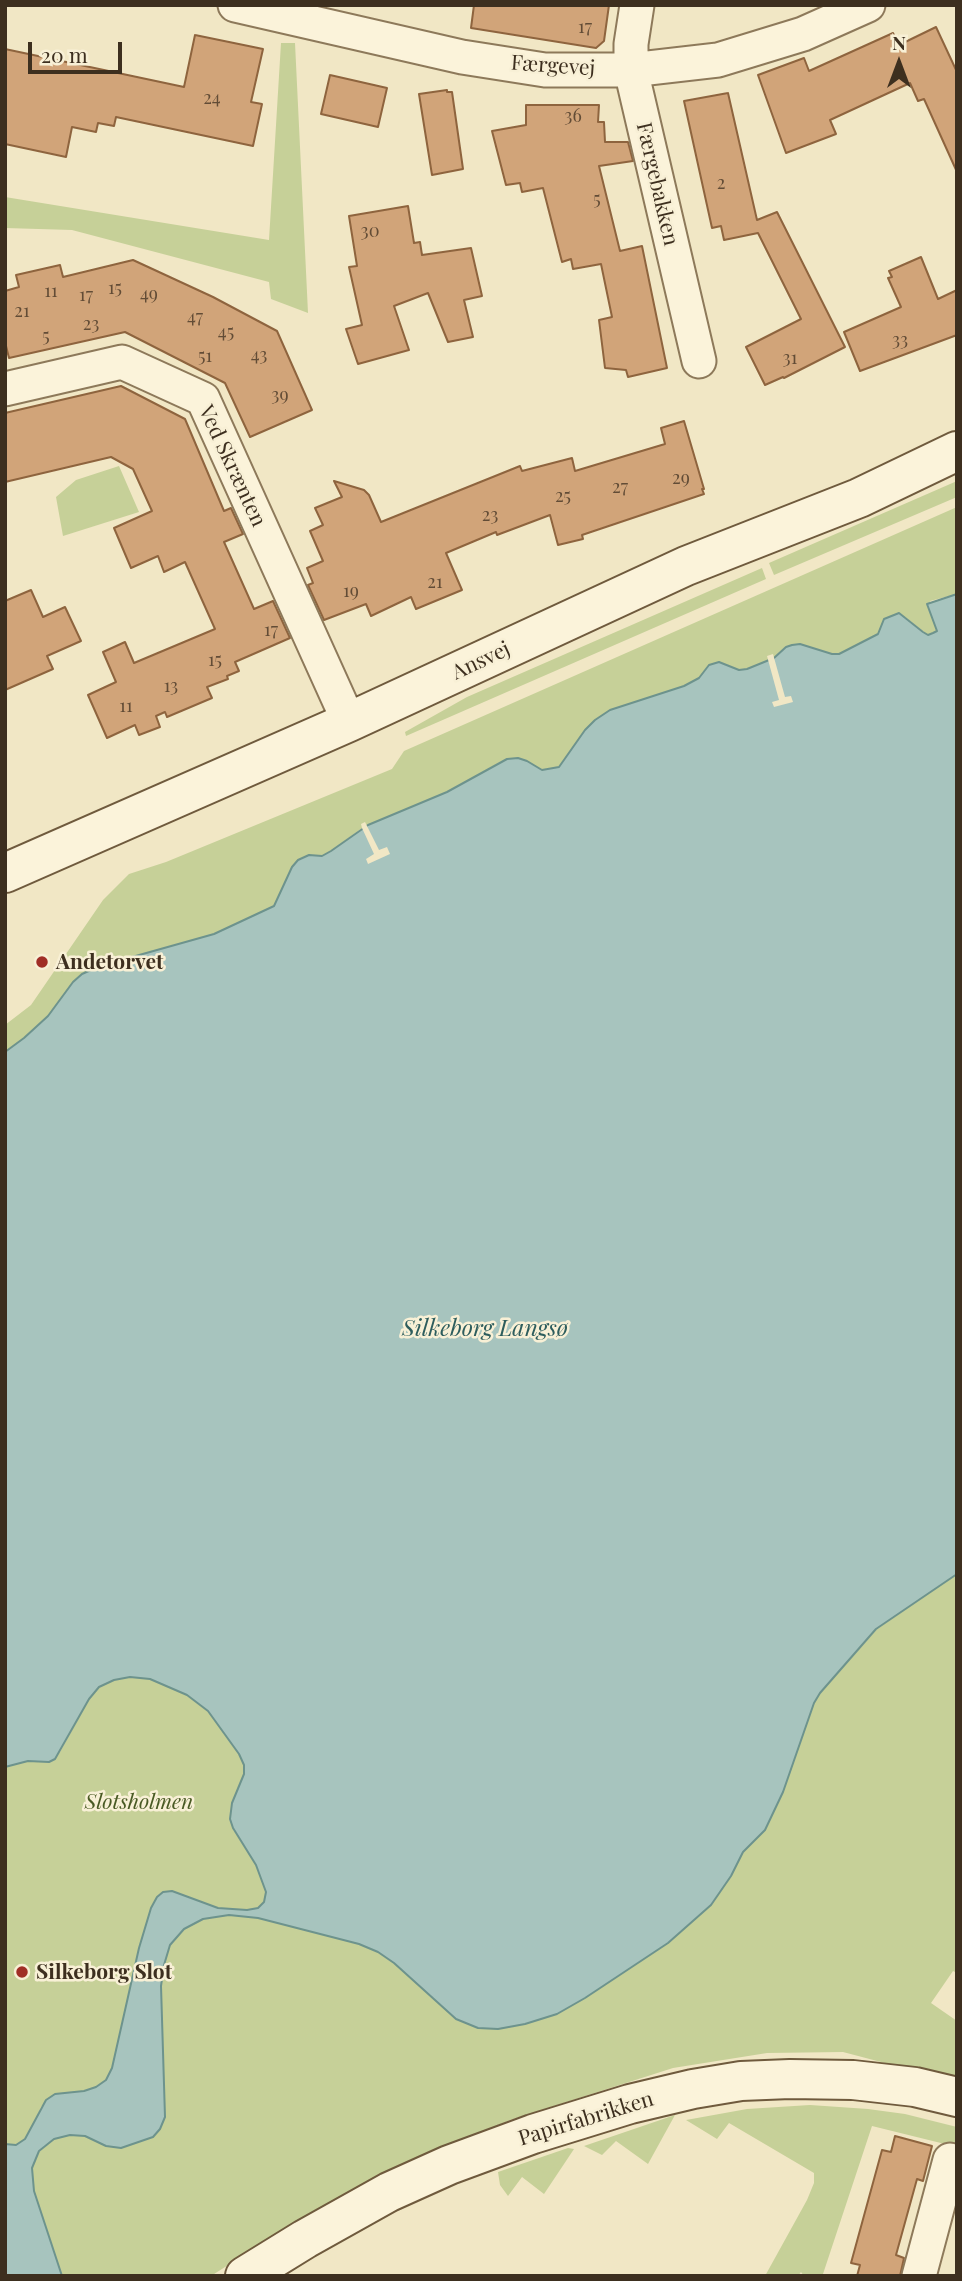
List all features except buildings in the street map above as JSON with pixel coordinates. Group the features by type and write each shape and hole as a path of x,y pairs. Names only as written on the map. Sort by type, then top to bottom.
{"street":[{"name":"Færgevej","path":"235,5 462,57 545,70 631,70 718,60 803,34 868,5"},
{"name":"Færgebakken","path":"637,5 631,44 631,70 699,361"},
{"name":"Ved Skrænten","path":"5,389 122,362 203,398 349,722"},
{"name":"Ansvej","path":"5,873 349,722 676,571 859,498 957,452"},
{"name":"Papirfabrikken","path":"245,2276 389,2192 449,2165 533,2134 630,2104 741,2081 790,2079 853,2080 915,2087 957,2097"},
{"path":"919,2276 950,2160 957,2162"}],"green space":[{"path":"281,43 295,43 308,313 271,299 269,282 72,230 5,228 5,197 269,240"},
{"path":"119,466 139,512 63,536 56,497 76,480"},
{"path":"957,481 957,497 774,575 769,563"},
{"path":"957,507 957,594 930,601 937,632 928,635 905,617 884,619 879,633 839,654 800,644 786,647 774,658 748,669 739,670 719,662 709,665 699,678 684,686 610,710 595,720 559,767 542,770 527,761 502,761 447,792 362,828 322,856 309,855 292,867 275,906 214,934 73,982 48,1016 5,1052 5,1025 31,1005 103,900 129,874 166,862 392,769 404,751"},
{"path":"762,568 766,579 406,736 405,732 467,697"},
{"path":"957,1574 957,1973 953,1971 931,2003 957,2021 957,2082 843,2052 767,2053 673,2068 510,2120 366,2182 289,2226 211,2276 62,2276 34,2191 32,2168 39,2152 54,2139 70,2135 85,2136 106,2146 161,1986 170,1945 184,1929 203,1919 229,1915 258,1918 359,1944 394,1963 711,1905 731,1876 743,1852 765,1829 783,1792 814,1703 820,1693 877,1629"},
{"name":"Slotsholmen","path":"130,1677 151,1679 187,1695 208,1711 239,1754 244,1765 244,1774 232,1803 233,1829 263,1880 266,1892 264,1902 258,1908 247,1910 218,1908 139,1948 112,2068 106,2080 84,2091 55,2094 41,2107 25,2139 16,2145 6,2145 5,1767 28,1761 49,1762 60,1752 89,1699 99,1687"},
{"path":"810,2105 905,2114 957,2127 957,2147 872,2126 823,2274 826,2276 804,2276 801,2272 798,2276 765,2276 807,2200 814,2183 814,2173 729,2123 717,2139 686,2120 747,2109"},
{"path":"675,2115 648,2164 616,2141 602,2155 584,2146"},
{"path":"568,2148 574,2149 544,2194 522,2177 508,2196 500,2185 498,2172"}],"water":[{"name":"Silkeborg Langsø","path":"957,594 957,1574 876,1629 820,1693 814,1703 783,1792 765,1830 743,1852 731,1876 711,1905 668,1943 557,2014 498,2029 478,2028 456,2019 394,1963 359,1944 258,1918 229,1915 203,1919 184,1929 170,1945 161,1986 165,2117 160,2129 153,2137 121,2148 106,2146 85,2136 70,2135 54,2139 39,2151 32,2168 34,2191 62,2276 5,2276 5,2144 16,2145 25,2139 46,2100 55,2094 84,2091 106,2080 112,2068 139,1948 157,1897 163,1892 172,1891 218,1908 247,1910 258,1908 264,1902 266,1892 256,1865 230,1819 232,1803 244,1774 244,1765 208,1711 187,1695 150,1679 130,1677 114,1680 99,1687 89,1699 55,1759 49,1762 28,1761 5,1767 5,1052 48,1016 82,974 100,966 214,934 274,906 298,860 309,855 322,856 368,825 447,792 507,759 518,758 542,770 559,767 595,720 610,710 684,686 699,678 709,665 719,662 739,670 747,669 774,658 786,647 800,644 839,654 878,634 884,619 899,613 928,635 937,631 927,604"}],"pier":[{"path":"773,654 785,697 791,696 793,702 774,707 772,702 779,700 767,656"},
{"path":"365,822 379,850 387,847 390,854 368,864 366,859 374,854 362,828 361,824"}],"place":[{"name":"Andetorvet","path":"42,962"},
{"name":"Silkeborg Slot","path":"22,1972"}]}
